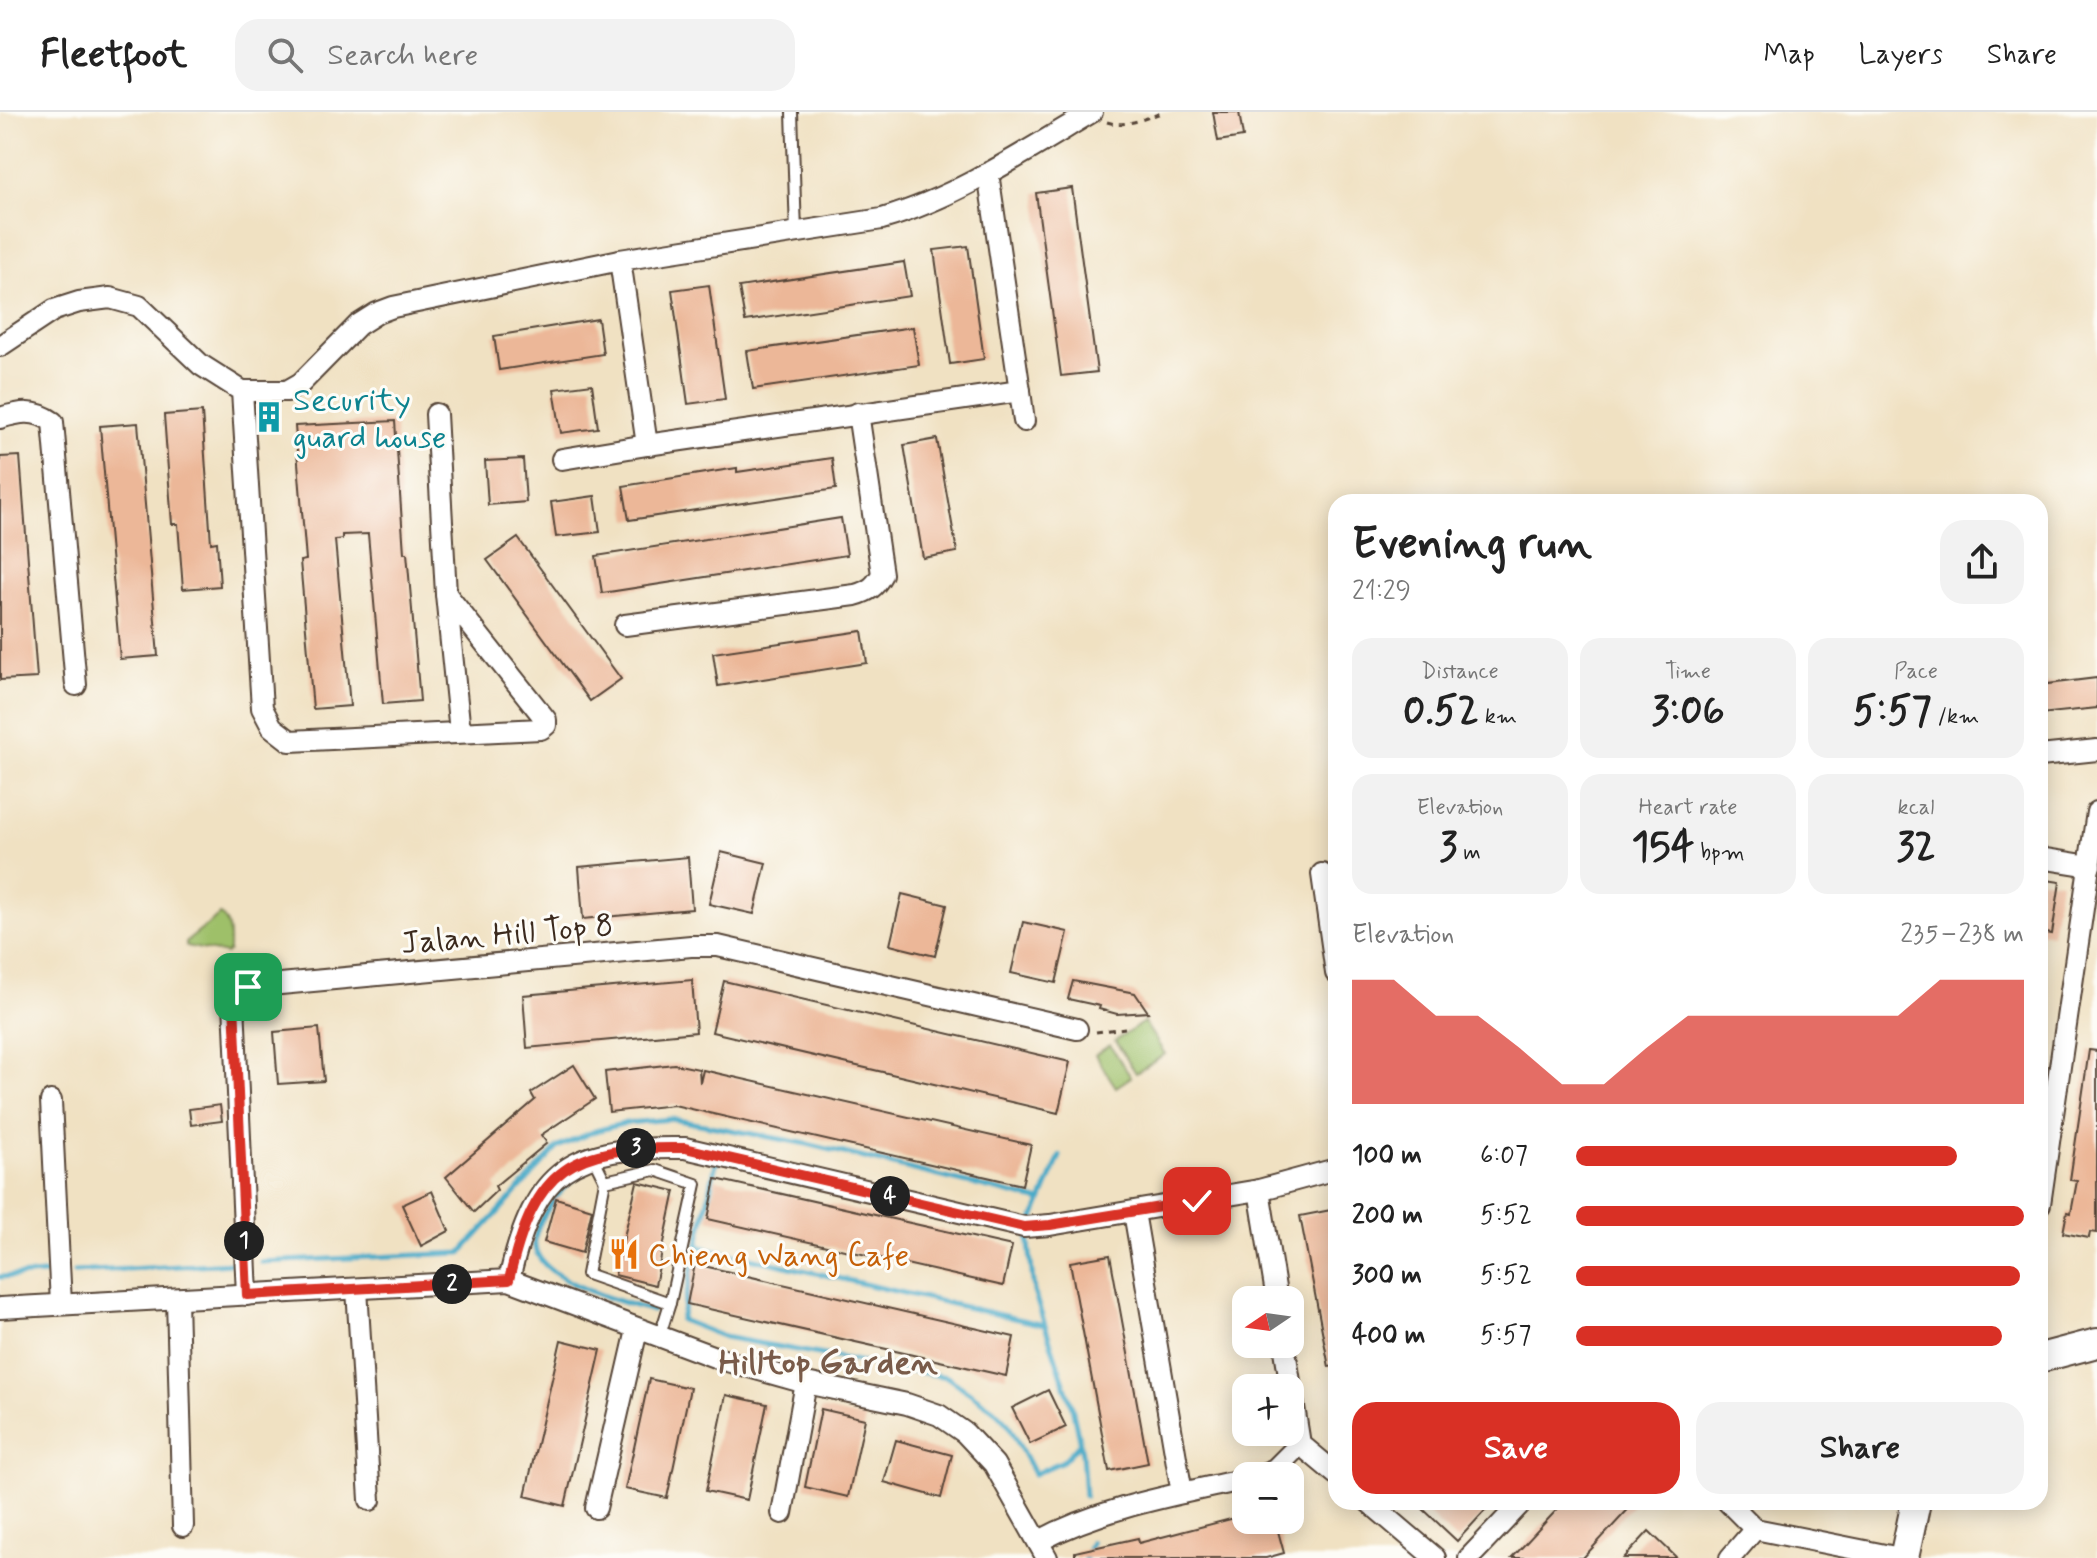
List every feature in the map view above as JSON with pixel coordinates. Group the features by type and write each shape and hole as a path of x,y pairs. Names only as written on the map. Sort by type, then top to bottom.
{"main road":[{"path":"2048,1356 2097,1343"},
{"path":"1902,1558 1914,1510"}],"street":[{"path":"0,346 54,310 79,302 110,298 139,306 201,365 242,391 287,391 301,383 358,325 393,307 620,260 882,219 912,210 1097,116"},
{"path":"988,173 1024,421"},
{"path":"620,260 647,445"},
{"path":"242,391 262,708 272,727 290,741 541,729 546,725 546,720 446,594"},
{"path":"562,459 1020,391"},
{"path":"0,418 21,412 41,414 53,422 76,685"},
{"path":"625,625 855,595 876,584 882,574 858,413"},
{"path":"436,414 446,594 460,732"},
{"path":"2048,755 2097,750"},
{"path":"2048,1150 2097,812"},
{"path":"2048,859 2090,866"},
{"path":"1322,874 1328,916"},
{"name":"Jalan Hill Top 8","path":"247,1295 234,1003 248,987 718,946 1077,1029"},
{"path":"51,1101 61,1304"},
{"path":"509,1280 532,1206 553,1179 569,1166 593,1157 641,1147 685,1148 1024,1227 1259,1190 1328,1171"},
{"path":"1259,1190 1275,1286"},
{"path":"1134,1212 1182,1493"},
{"path":"0,1308 509,1280 720,1359 806,1383 907,1404 939,1415 965,1433 994,1464 1043,1550 1072,1524 1109,1511 1232,1482"},
{"path":"357,1289 370,1500"},
{"path":"177,1299 183,1526"},
{"path":"596,1508 637,1330"},
{"path":"782,1513 806,1383"},
{"path":"1282,1462 1298,1446"},
{"path":"1302,1446 1328,1467"},
{"path":"1378,1510 1435,1558"},
{"path":"1469,1558 1514,1510"},
{"path":"1736,1510 1755,1529 1902,1558"},
{"path":"1730,1558 1755,1529"}],"lane":[{"path":"792,112 796,233"},
{"path":"593,1157 605,1181 587,1274 670,1303"},
{"path":"605,1181 655,1170 696,1184 670,1303 659,1338"}],"path":[{"path":"1097,116 1112,124 1134,122 1164,112"},
{"path":"1077,1029 1101,1032 1125,1028"}],"green space":[{"path":"220,915 229,931 229,951 226,954 186,946 186,942"},
{"path":"1144,1022 1165,1054 1136,1073 1115,1041"},
{"path":"1110,1045 1131,1077 1116,1087 1095,1055"}],"building":[{"path":"1213,112 1239,112 1243,137 1218,141"},
{"path":"1072,188 1097,372 1061,376 1036,193"},
{"path":"968,246 984,359 950,364 934,250"},
{"path":"904,262 910,296 745,321 739,287"},
{"path":"709,285 725,399 688,404 672,290"},
{"path":"598,319 603,354 499,370 494,336"},
{"path":"913,327 919,365 753,389 747,351"},
{"path":"592,384 598,428 561,433 554,389"},
{"path":"202,412 211,543 217,542 220,586 183,589 178,524 172,524 164,415"},
{"path":"395,421 404,553 407,553 420,701 383,704 368,534 342,535 342,539 335,540 350,706 313,709 300,561 306,560 295,426"},
{"path":"138,423 158,656 120,659 100,426"},
{"path":"937,439 957,552 923,558 904,445"},
{"path":"20,456 37,678 0,680 0,457"},
{"path":"832,458 836,489 629,520 623,486 737,468 737,472"},
{"path":"523,459 526,502 488,505 485,461"},
{"path":"595,496 600,532 556,537 551,502"},
{"path":"841,518 847,555 602,593 596,556"},
{"path":"518,538 621,679 590,701 487,560"},
{"path":"862,631 867,663 718,686 713,653"},
{"path":"2097,678 2097,708 2048,713 2048,684"},
{"path":"721,852 766,863 754,914 709,904"},
{"path":"688,857 692,909 583,919 579,867"},
{"path":"2048,880 2060,882 2052,934 2048,933"},
{"path":"902,894 947,905 935,956 890,945"},
{"path":"1023,922 1068,932 1056,983 1011,973"},
{"path":"692,980 696,1032 527,1048 523,995"},
{"path":"724,981 1070,1062 1058,1113 712,1032"},
{"path":"1073,981 1135,993 1148,1012 1117,1014 1099,1009 1100,1006 1068,999"},
{"path":"319,1028 324,1081 278,1084 274,1032"},
{"path":"2089,1050 2097,1051 2097,1233 2090,1232 2089,1238 2063,1233 2067,1212 2071,1213 2077,1181 2070,1180"},
{"path":"674,1064 699,1069 700,1083 703,1070 1031,1145 1022,1185 674,1105 609,1112 605,1072"},
{"path":"574,1065 595,1099 541,1135 547,1143 495,1186 497,1190 474,1212 446,1177 535,1100 531,1093"},
{"path":"220,1105 222,1121 191,1125 189,1109"},
{"path":"716,1179 1012,1246 1003,1286 708,1219"},
{"path":"637,1182 675,1191 655,1285 615,1275"},
{"path":"432,1191 449,1231 421,1246 402,1205"},
{"path":"556,1198 592,1209 582,1253 544,1242"},
{"path":"1328,1211 1328,1362 1300,1216"},
{"path":"1110,1255 1148,1463 1109,1471 1070,1262"},
{"path":"695,1264 1014,1337 1006,1376 687,1304"},
{"path":"561,1340 601,1350 565,1506 525,1496"},
{"path":"649,1379 690,1388 667,1498 625,1489"},
{"path":"1048,1390 1066,1427 1030,1444 1012,1408"},
{"path":"726,1395 767,1404 747,1500 706,1491"},
{"path":"821,1409 865,1419 848,1497 805,1487"},
{"path":"896,1440 952,1455 941,1498 884,1482"},
{"path":"1424,1510 1486,1510 1457,1541"},
{"path":"1557,1510 1628,1510 1583,1558 1512,1558"},
{"path":"1232,1519 1232,1534 1279,1534 1284,1553 1266,1558 1075,1558 1075,1552 1138,1538 1139,1543"},
{"path":"1649,1531 1677,1558 1624,1558"}],"waterway":[{"path":"261,1262 461,1253 558,1147 595,1131 626,1123 672,1119 807,1144 1041,1201"},
{"path":"1033,1221 1060,1156"},
{"path":"681,1320 718,1163"},
{"path":"585,1172 562,1189 554,1200 541,1220 535,1247 541,1259 567,1280 652,1311"},
{"path":"1028,1234 1034,1292 1072,1407 1082,1453 1085,1496"},
{"path":"698,1246 1044,1325"},
{"path":"74,1272 233,1263"},
{"path":"0,1277 45,1274"},
{"path":"681,1320 724,1337 947,1377 993,1409 1008,1424 1034,1474 1063,1461 1079,1444"},
{"path":"1085,1558 1091,1542"}],"place":[{"name":"Security guard house","path":"269,417"},
{"name":"Chieng Wang Cafe","path":"624,1254"}],"district":[{"name":"Hilltop Garden","path":"828,1361"}],"route":[{"path":"248,987 234,1003 247,1295 509,1280 532,1206 553,1179 569,1166 593,1157 641,1147 685,1148 1024,1227 1197,1201"}]}
